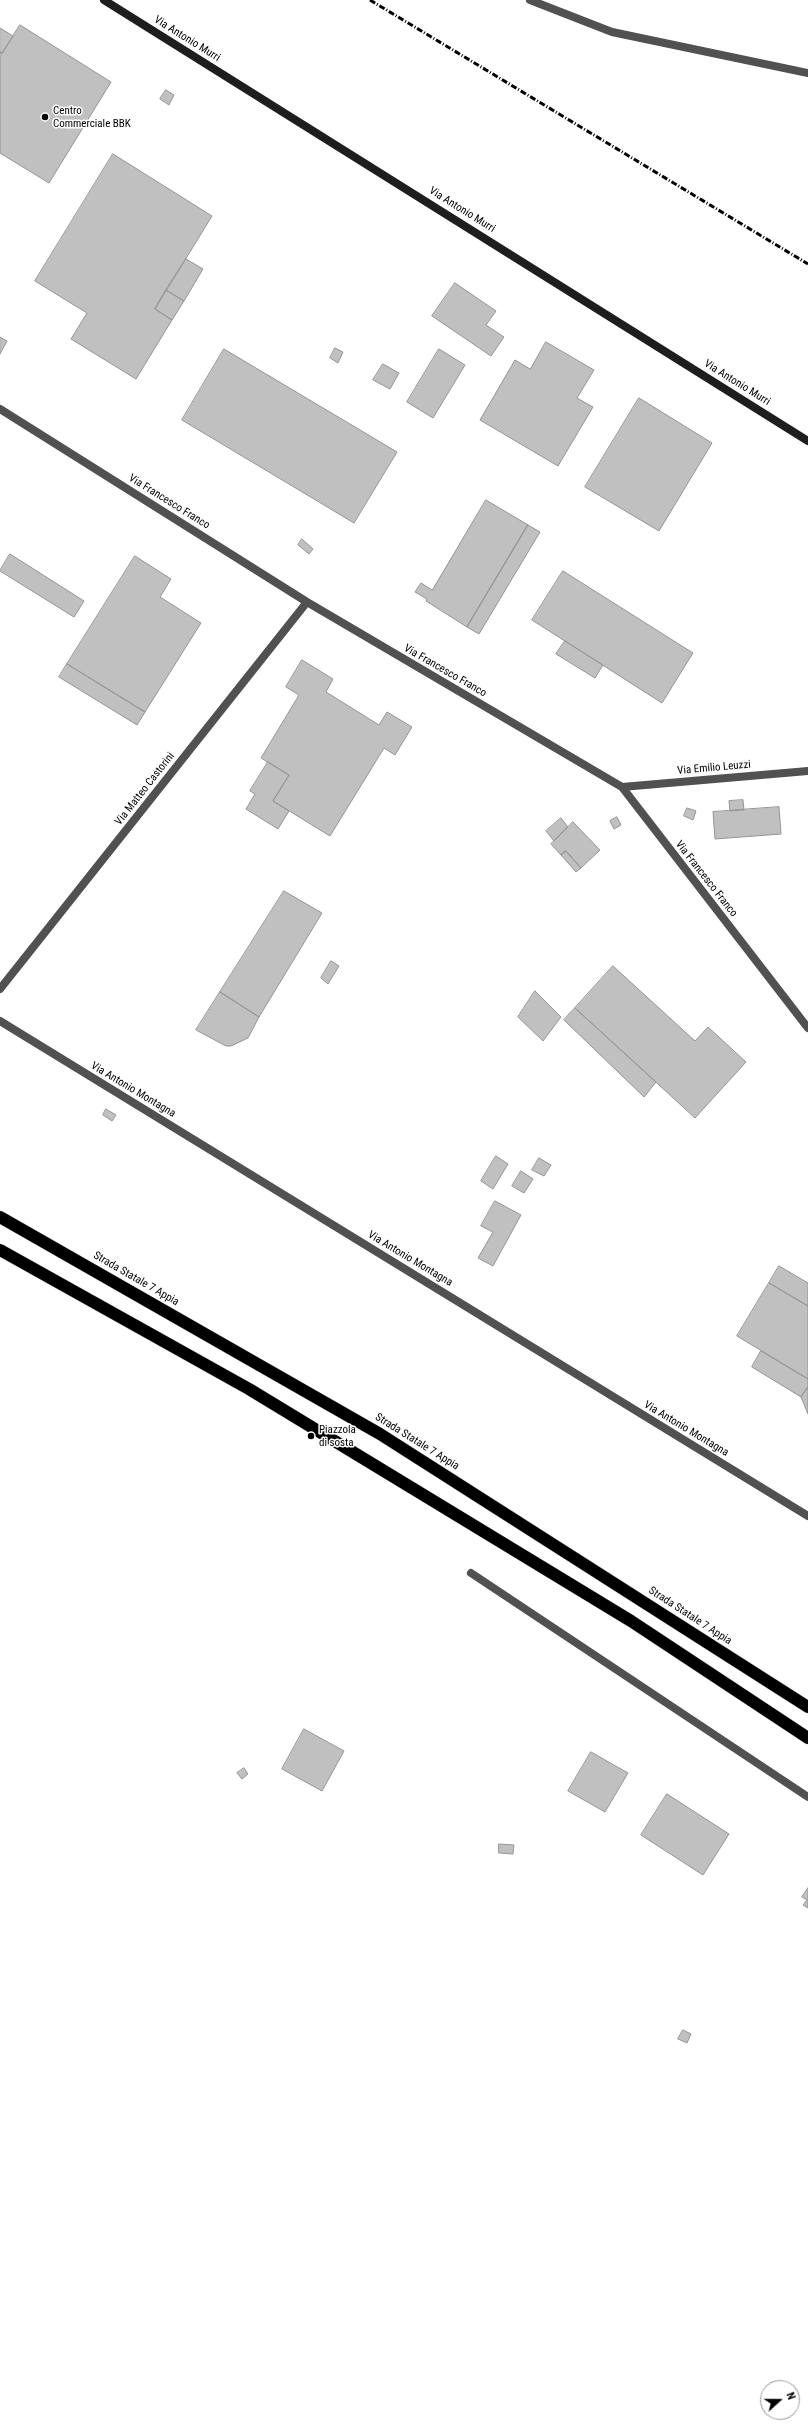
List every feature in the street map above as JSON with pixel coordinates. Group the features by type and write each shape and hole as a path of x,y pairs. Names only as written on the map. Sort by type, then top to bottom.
{"highway":[{"name":"Strada Statale 7 Appia","path":"0,1217 380,1434 808,1707"},
{"path":"0,1250 256,1393 632,1621 808,1738"}],"street":[{"name":"Via Antonio Murri","path":"104,0 808,441"},
{"path":"530,0 612,32 808,73"},
{"name":"Via Francesco Franco","path":"0,409 307,602 622,787 808,1028"},
{"name":"Via Matteo Castorini","path":"0,989 307,602"},
{"name":"Via Emilio Leuzzi","path":"622,787 808,771"},
{"name":"Via Antonio Montagna","path":"0,1021 808,1516"},
{"path":"471,1573 808,1797"}],"building":[{"name":"Centro Commerciale BBK","path":"20,25 111,82 49,183 0,153 0,52 2,53"},
{"path":"0,28 13,36 2,53 0,52"},
{"path":"166,90 174,95 169,105 160,99"},
{"path":"113,154 212,216 155,309 172,320 136,379 71,339 87,313 35,281"},
{"path":"186,259 203,269 184,301 166,290"},
{"path":"455,283 496,311 486,325 504,337 491,356 432,316"},
{"path":"166,290 184,301 172,320 155,309"},
{"path":"0,337 7,341 0,354"},
{"path":"546,342 594,370 577,398 593,407 558,466 480,420 515,360 530,369"},
{"path":"335,348 343,352 338,363 330,358"},
{"path":"224,349 397,452 354,523 182,420"},
{"path":"439,349 465,365 433,418 407,402"},
{"path":"383,364 399,373 390,389 373,380"},
{"path":"639,398 712,443 659,531 585,487"},
{"path":"486,500 528,525 467,627 426,601 427,599 415,592 421,583 432,590"},
{"path":"528,525 540,532 479,634 467,627"},
{"path":"302,539 313,549 309,554 298,545"},
{"path":"10,554 84,601 74,617 0,571"},
{"path":"135,556 171,579 160,597 201,623 145,712 67,664"},
{"path":"563,571 693,653 662,703 532,620"},
{"path":"565,641 603,665 595,678 556,654"},
{"path":"302,660 333,679 326,692 379,725 387,712 412,727 395,755 384,748 330,836 273,801 289,775 261,758 299,695 286,687"},
{"path":"67,664 145,712 137,725 59,677"},
{"path":"268,762 289,775 273,801 289,811 278,829 246,809 255,794 250,791"},
{"path":"743,800 744,810 730,811 729,801"},
{"path":"779,807 781,834 715,839 713,812"},
{"path":"687,808 696,811 693,820 684,816"},
{"path":"617,817 621,825 614,829 610,821"},
{"path":"561,818 568,827 554,841 546,831"},
{"path":"573,822 600,850 581,868 566,851 561,855 551,844"},
{"path":"566,851 581,868 576,872 561,855"},
{"path":"284,891 322,913 259,1017 220,992"},
{"path":"331,961 339,966 328,984 321,978"},
{"path":"613,966 695,1041 708,1027 746,1062 695,1118 575,1008"},
{"path":"535,991 561,1017 543,1041 518,1017"},
{"path":"220,992 259,1017 248,1038 231,1046 226,1046 196,1030"},
{"path":"575,1008 656,1082 644,1097 564,1020"},
{"path":"106,1109 116,1115 112,1121 103,1115"},
{"path":"496,1156 508,1164 493,1189 481,1181"},
{"path":"539,1158 551,1165 544,1176 532,1170"},
{"path":"521,1171 533,1179 524,1193 512,1186"},
{"path":"495,1201 521,1215 493,1266 478,1258 493,1232 481,1226"},
{"path":"779,1266 808,1283 808,1306 769,1283"},
{"path":"769,1283 808,1306 808,1379 737,1336"},
{"path":"761,1351 808,1379 808,1387 801,1397 752,1367"},
{"path":"808,1387 808,1414 801,1397"},
{"path":"304,1729 344,1751 322,1791 282,1769"},
{"path":"591,1752 628,1773 605,1812 568,1791"},
{"path":"244,1768 248,1774 242,1779 237,1773"},
{"path":"667,1794 729,1834 703,1875 641,1835"},
{"path":"499,1844 514,1845 513,1854 499,1853"},
{"path":"808,1888 808,1908 803,1905 807,1900 802,1897"},
{"path":"683,2030 691,2034 687,2043 678,2039"}],"railway":[{"path":"370,0 808,264"}],"place":[{"name":"Centro Commerciale BBK","path":"45,117"},
{"name":"Piazzola di sosta","path":"311,1436"}]}
